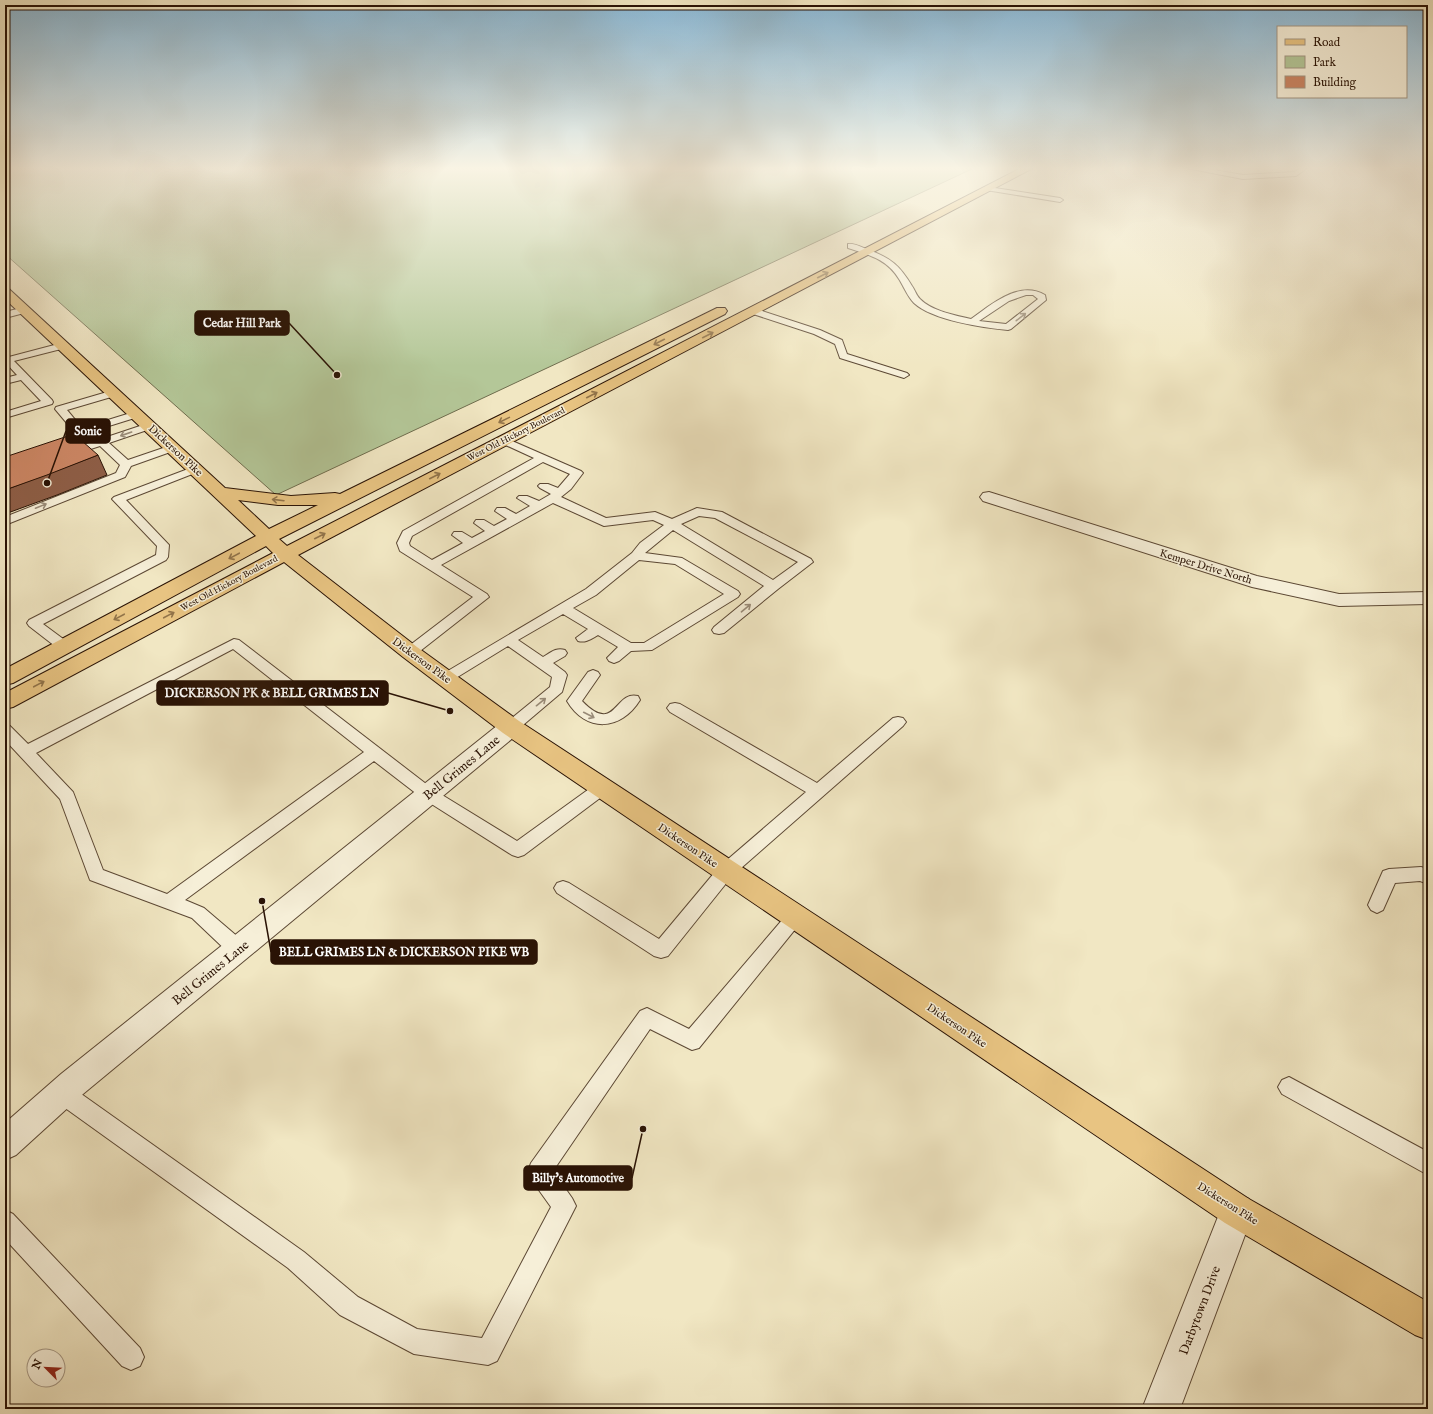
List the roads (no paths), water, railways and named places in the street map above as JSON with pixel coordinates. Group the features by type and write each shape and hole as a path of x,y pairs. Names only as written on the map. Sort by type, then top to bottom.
{"main road":[{"name":"West Old Hickory Boulevard","path":"5,702 503,440 902,234"},
{"path":"847,248 865,239"},
{"name":"Dickerson Pike","path":"5,292 62,346 114,392 285,554 410,652 511,727 1237,1211 1428,1322"},
{"name":"West Old Hickory Boulevard","path":"5,678 268,537 732,306"},
{"path":"221,493 285,501 313,501 337,497 451,440 470,436"}],"street":[{"name":"Kemper Drive North","path":"989,497 1252,581 1339,600 1428,598"},
{"name":"Bell Grimes Lane","path":"5,1144 62,1093 511,727"},
{"name":"Darbytown Drive","path":"1161,1409 1237,1211"}],"lane":[{"path":"847,248 867,252 892,265 909,286 916,300 922,306 972,322 988,326 1008,327 1042,300 1042,297 1033,292 1019,292 972,322"},
{"path":"5,315 25,310"},
{"path":"753,311 817,332 839,342 843,356 904,375"},
{"path":"7,359 62,346"},
{"path":"5,415 48,402 7,359"},
{"path":"5,381 24,376"},
{"path":"80,432 60,410 114,392"},
{"path":"70,437 80,432 137,414"},
{"path":"57,457 149,426"},
{"path":"432,565 556,496 567,488 576,473 503,440"},
{"path":"102,442 126,464"},
{"path":"5,521 121,475 126,464 172,448"},
{"path":"410,652 482,597 404,548 403,543 407,534 433,523 477,499 519,475 542,458"},
{"path":"65,646 34,623 162,557 164,545 118,499 196,469"},
{"path":"544,486 556,496 604,522 642,516 655,516 672,524 773,586"},
{"path":"523,498 539,506"},
{"path":"502,511 517,519"},
{"path":"446,678 508,640 592,592 636,556 644,546 672,524 697,512 718,515 807,562 773,586 719,630"},
{"path":"480,523 495,531"},
{"path":"458,535 473,543"},
{"path":"563,608 628,647 647,647 733,594 678,561 636,556"},
{"path":"583,638 597,629"},
{"path":"508,640 560,675 557,689 511,727"},
{"path":"26,752 234,643 428,794 518,850 602,788"},
{"path":"614,658 628,647"},
{"path":"543,664 560,653"},
{"path":"593,675 574,701 583,712 597,719 610,718 633,700"},
{"path":"675,708 818,791"},
{"path":"563,888 661,950 726,871 898,722"},
{"path":"5,730 67,796 96,875 198,913 238,949"},
{"path":"169,902 374,753"},
{"path":"1377,904 1389,876 1421,874 1428,877"},
{"path":"62,1093 296,1260 349,1306 414,1340 488,1352 564,1206 538,1171 647,1017 692,1041 795,917"},
{"path":"1289,1086 1428,1164"},
{"path":"5,1222 131,1357"}],"place":[{"name":"Cedar Hill Park","path":"337,375"},
{"name":"Sonic","path":"47,483"},
{"name":"DICKERSON PK & BELL GRIMES LN","path":"450,711"},
{"name":"BELL GRIMES LN & DICKERSON PIKE WB","path":"262,901"},
{"name":"Billy's Automotive","path":"643,1129"}]}
